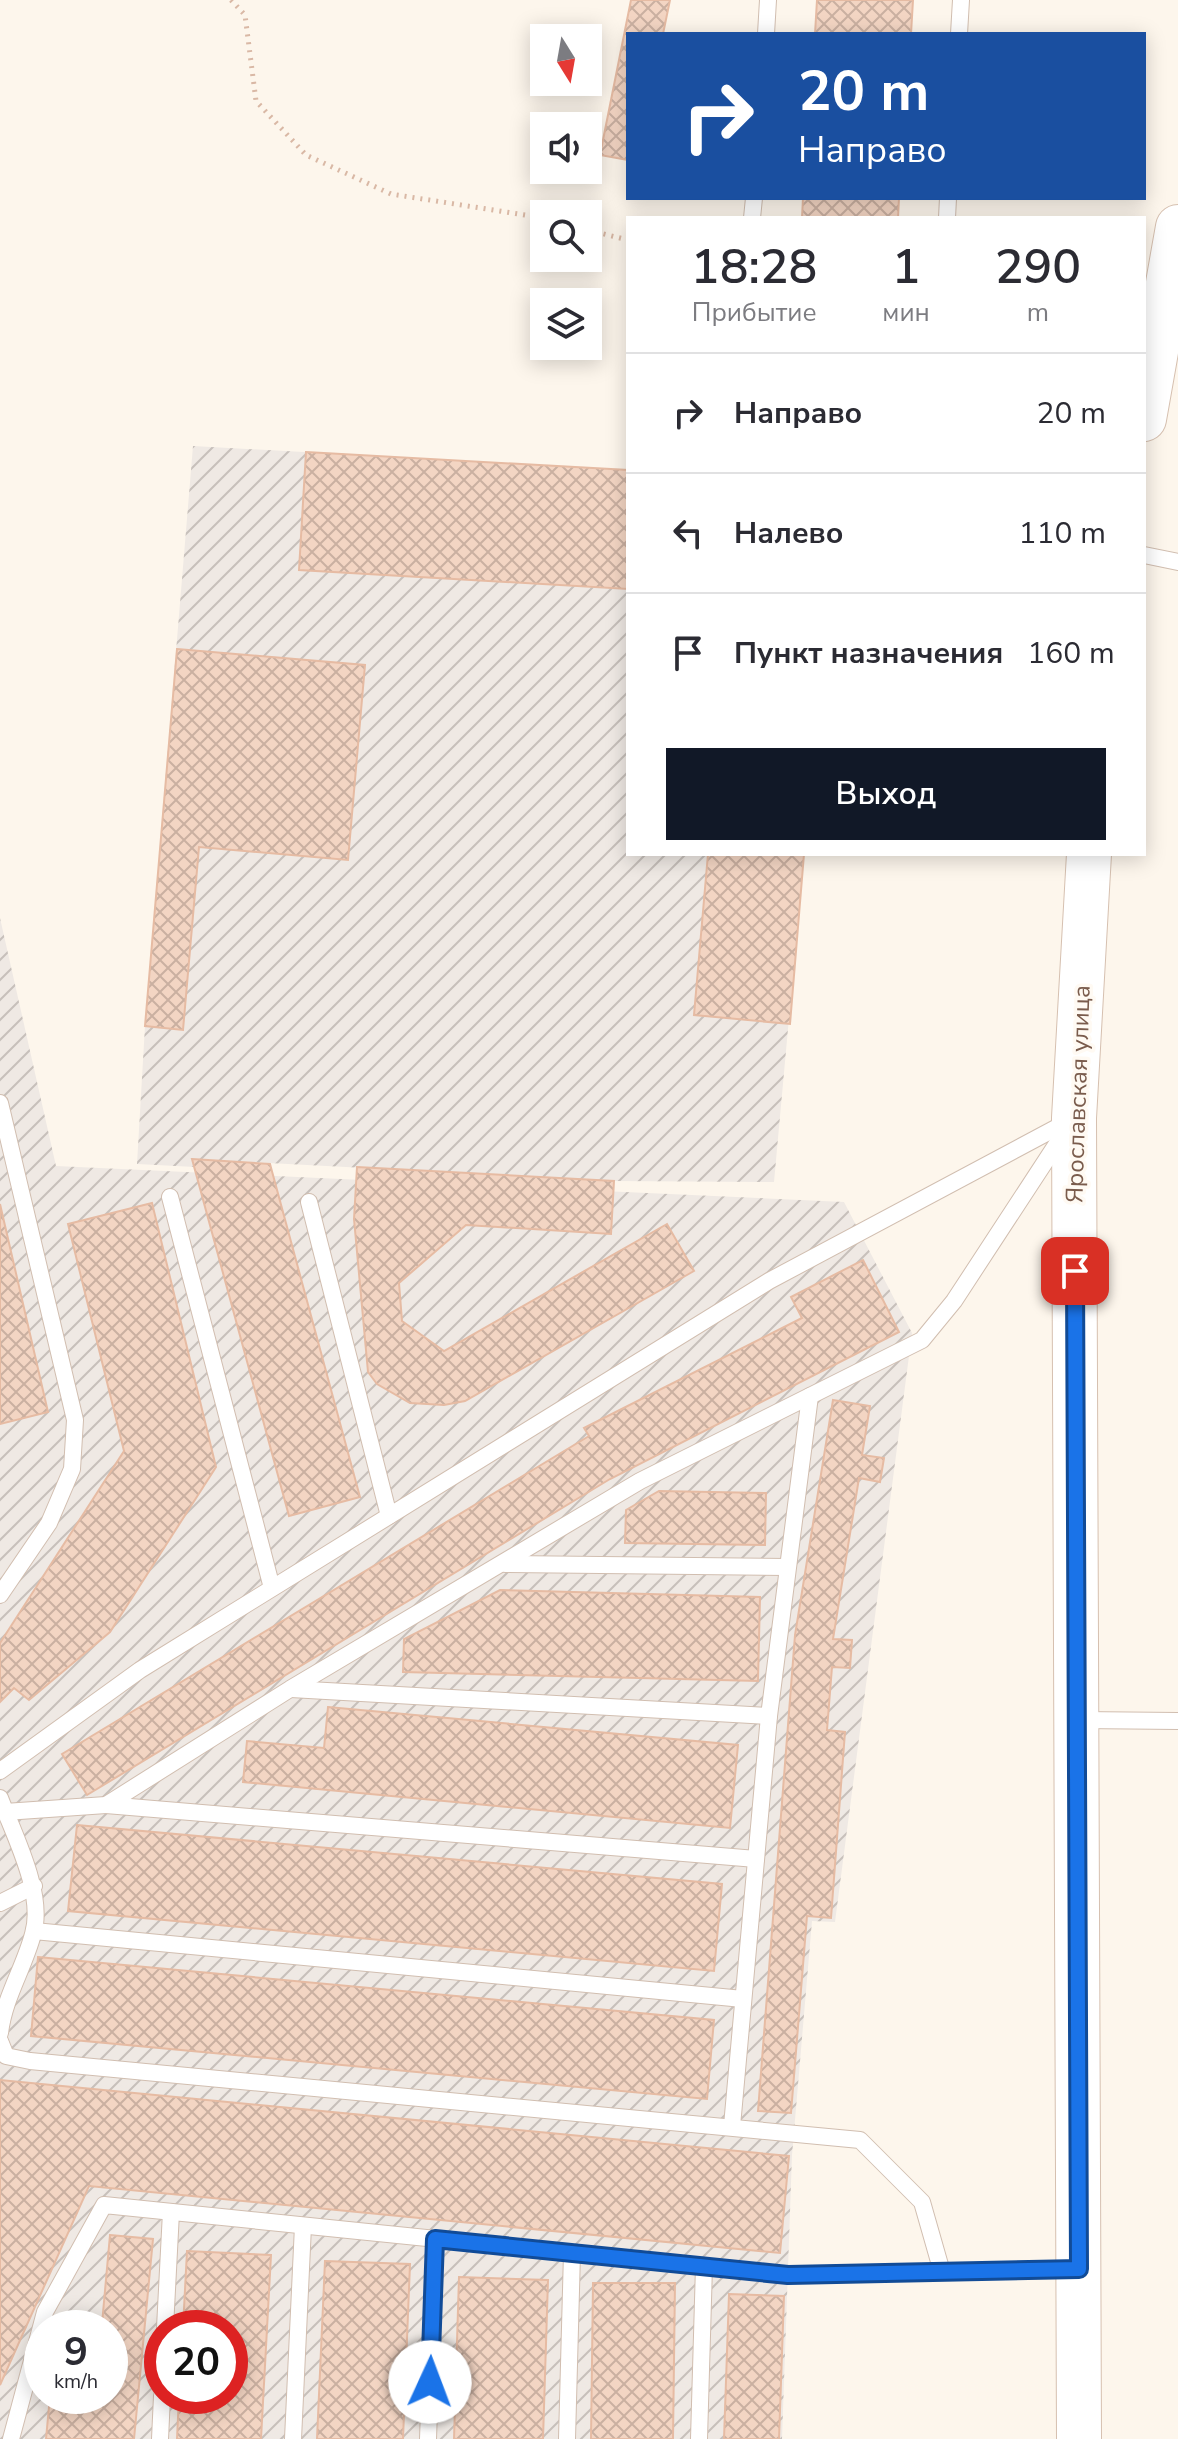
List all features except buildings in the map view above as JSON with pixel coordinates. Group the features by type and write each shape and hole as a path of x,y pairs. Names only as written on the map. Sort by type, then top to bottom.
{"main road":[{"path":"1146,408 1178,227"},
{"name":"Ярославская улица","path":"1079,2439 1074,1118 1089,856"}],"lane":[{"path":"766,32 768,0"},
{"path":"959,32 961,0"},
{"path":"1146,555 1178,562"},
{"path":"0,1103 75,1420 72,1469 49,1523 0,1595"},
{"path":"106,1805 290,1689 640,1481 922,1340 954,1301 1074,1118"},
{"path":"0,1771 140,1670 769,1281 1074,1118"},
{"path":"170,1197 272,1588"},
{"path":"309,1202 389,1516"},
{"path":"732,2126 769,1716 810,1396"},
{"path":"503,1564 787,1567"},
{"path":"290,1689 769,1716"},
{"path":"1076,1720 1178,1721"},
{"path":"0,2033 2,2015 34,1931 34,1886 3,1805 106,1805 756,1859"},
{"path":"0,1903 34,1886"},
{"path":"34,1931 743,1999"},
{"path":"0,2041 6,2056 30,2061 860,2140 922,2202 942,2272"},
{"path":"11,2439 45,2312 104,2205 788,2275 1079,2269"},
{"path":"166,2310 171,2212"},
{"path":"293,2439 303,2226"},
{"path":"428,2439 435,2239"},
{"path":"567,2439 572,2253"},
{"path":"699,2439 704,2266"},
{"path":"160,2439 161,2414"}],"path":[{"path":"231,0 245,15 256,101 306,155 391,194 530,216"},
{"path":"602,234 626,240"}],"shaded area":[{"path":"193,446 626,470 626,856 804,856 774,1182 614,1181 193,1159 195,1167 137,1164 145,1026"},
{"path":"0,918 56,1166 844,1202 912,1333 835,1922 812,1921 792,2155 782,2439 0,2439"}],"route":[{"path":"430,2382 435,2239 788,2275 1079,2269 1075,1271"}]}
